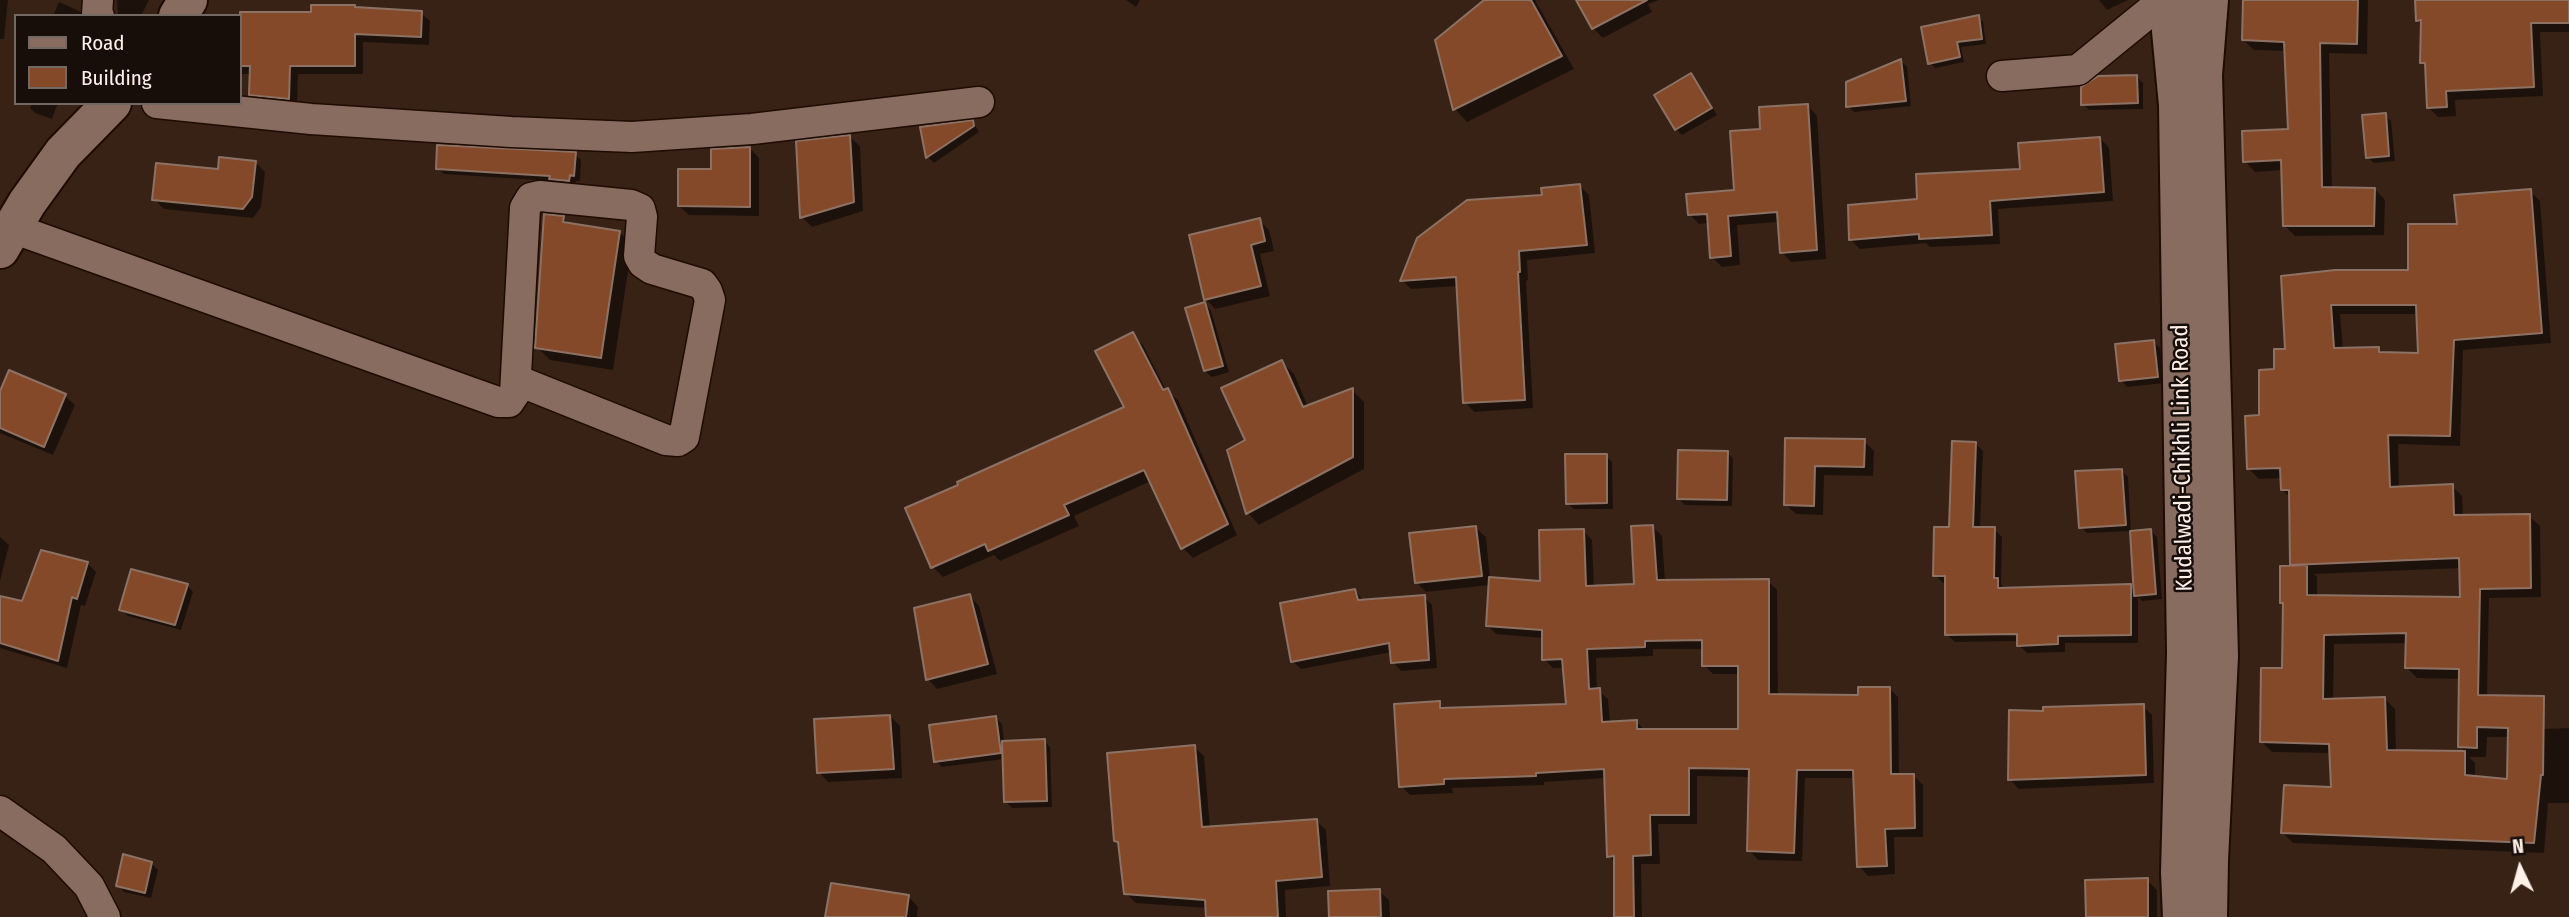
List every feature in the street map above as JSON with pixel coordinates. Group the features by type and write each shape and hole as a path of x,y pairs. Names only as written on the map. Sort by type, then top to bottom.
{"main road":[{"name":"Kudalwadi-Chikhli Link Road","path":"2176,0 2171,31 2178,105 2202,654 2209,847 2208,917"},
{"name":"Kudalwadi-Chikhli Link Road","path":"2182,917 2180,872 2202,654 2203,75 2209,0"},
{"path":"6,239 27,203 63,153 110,105"}],"street":[{"path":"2002,76 2078,70 2164,0"},
{"path":"176,105 311,119 511,132 632,136 752,129 979,102"},
{"path":"6,239 498,402 509,402 515,393 525,208 531,198 540,196 631,205 640,209 642,217 639,256 643,263 652,269 702,284 710,300 684,437 678,441 666,440 516,380"},
{"path":"0,811 54,849 89,886 105,917"}],"building":[{"path":"1484,0 1531,0 1562,56 1453,110 1435,40"},
{"path":"1576,0 1647,0 1592,29"},
{"path":"2243,0 2358,0 2357,44 2320,43 2322,187 2375,188 2374,226 2283,226 2281,160 2243,162 2242,131 2288,129 2284,42 2242,40"},
{"path":"2415,0 2569,0 2569,23 2531,23 2534,87 2446,91 2447,107 2427,108 2425,63 2420,63 2421,20 2416,21"},
{"path":"311,5 355,5 422,11 421,37 355,34 355,66 290,66 289,99 249,95 250,66 242,66 240,12 311,12"},
{"path":"1979,15 1982,39 1957,42 1960,57 1928,64 1921,27"},
{"path":"1901,59 1906,101 1846,107 1846,82"},
{"path":"1691,73 1712,108 1675,130 1654,95"},
{"path":"2137,75 2138,103 2081,105 2081,87 2098,76"},
{"path":"1808,104 1817,250 1780,253 1777,212 1728,216 1731,256 1710,258 1707,214 1688,215 1686,194 1734,190 1730,131 1760,129 1759,107"},
{"path":"2386,113 2389,156 2366,158 2362,115"},
{"path":"973,120 974,126 926,158 920,127"},
{"path":"850,135 854,202 800,218 796,141"},
{"path":"2100,137 2104,192 1990,201 1992,235 1919,239 1919,234 1849,240 1848,205 1917,199 1916,174 2020,169 2018,143"},
{"path":"437,145 576,152 574,176 570,175 569,181 549,179 550,176 436,169"},
{"path":"750,147 750,207 678,206 678,169 711,169 711,149"},
{"path":"219,157 256,161 252,197 243,209 152,200 156,163 218,169"},
{"path":"1580,184 1587,245 1519,251 1525,400 1463,403 1456,277 1400,281 1417,238 1467,200 1542,195 1541,188"},
{"path":"2531,189 2542,333 2454,340 2450,436 2388,435 2390,487 2453,484 2454,515 2530,514 2531,588 2480,589 2478,695 2544,696 2543,775 2534,843 2281,833 2284,785 2331,787 2329,744 2260,742 2261,668 2282,668 2283,603 2280,603 2280,566 2307,565 2307,595 2460,597 2459,558 2290,565 2289,490 2281,490 2280,468 2247,469 2245,416 2259,415 2259,370 2274,369 2274,349 2285,349 2281,276 2335,270 2408,270 2408,224 2457,224 2454,195","holes":["2331,305 2416,305 2418,353 2379,352 2379,347 2334,348","2406,633 2405,668 2459,669 2458,747 2477,748 2477,727 2508,728 2507,779 2465,775 2465,751 2387,750 2385,697 2323,699 2324,635"]},
{"path":"544,214 564,216 563,222 620,231 601,358 535,348"},
{"path":"1260,218 1265,241 1251,245 1261,286 1204,300 1189,235"},
{"path":"1205,302 1223,366 1204,371 1185,308"},
{"path":"1133,332 1163,390 1168,388 1228,524 1181,549 1144,470 1064,505 1069,515 988,551 985,544 931,568 905,508 1124,407 1095,351"},
{"path":"2154,340 2158,377 2119,381 2115,344"},
{"path":"1282,360 1303,407 1353,388 1353,457 1246,514 1227,450 1245,440 1221,388"},
{"path":"9,370 66,394 44,447 0,428 0,391"},
{"path":"1785,438 1865,439 1864,467 1815,466 1814,506 1784,505"},
{"path":"1952,441 1976,442 1973,527 1995,527 1994,578 1998,578 1998,588 2131,584 2131,635 2058,636 2058,644 2017,646 2017,634 1945,635 1945,576 1933,576 1934,527 1949,527"},
{"path":"1678,450 1728,451 1727,500 1677,499"},
{"path":"1565,454 1607,454 1607,503 1566,504"},
{"path":"2122,469 2126,525 2079,528 2075,471"},
{"path":"1653,525 1657,580 1769,579 1769,694 1858,695 1858,687 1890,687 1891,774 1914,774 1915,828 1885,829 1887,866 1857,867 1853,770 1797,770 1794,853 1747,851 1749,769 1689,768 1689,815 1650,815 1651,855 1633,856 1634,917 1614,917 1614,856 1607,857 1604,769 1536,773 1536,776 1444,779 1444,784 1399,787 1394,704 1440,701 1440,708 1566,704 1562,659 1542,660 1542,630 1486,626 1489,577 1540,581 1539,530 1584,529 1586,586 1634,584 1631,526","holes":["1702,640 1702,666 1738,666 1738,729 1637,729 1637,720 1602,722 1600,688 1589,689 1587,649 1645,647 1645,641"]},
{"path":"1476,526 1482,576 1415,583 1409,533"},
{"path":"2151,529 2156,594 2134,596 2130,531"},
{"path":"41,550 88,562 77,599 72,597 58,661 0,643 0,596 22,601"},
{"path":"131,569 188,584 175,625 119,610"},
{"path":"1355,589 1358,600 1425,595 1429,660 1391,663 1389,643 1291,662 1280,603"},
{"path":"970,594 988,664 926,680 914,608"},
{"path":"2144,704 2146,775 2008,780 2009,710 2043,711 2043,707"},
{"path":"890,715 894,769 817,773 814,719"},
{"path":"996,716 1001,753 934,762 929,725"},
{"path":"1045,739 1047,801 1004,802 1002,741"},
{"path":"1195,745 1202,827 1317,819 1322,877 1276,881 1278,917 1206,917 1205,900 1124,894 1118,842 1114,841 1107,753"},
{"path":"123,854 152,862 145,893 116,886"},
{"path":"2148,878 2148,917 2086,917 2085,880"},
{"path":"831,883 909,895 906,917 825,917"},
{"path":"1380,889 1381,917 1329,917 1328,891"}]}
